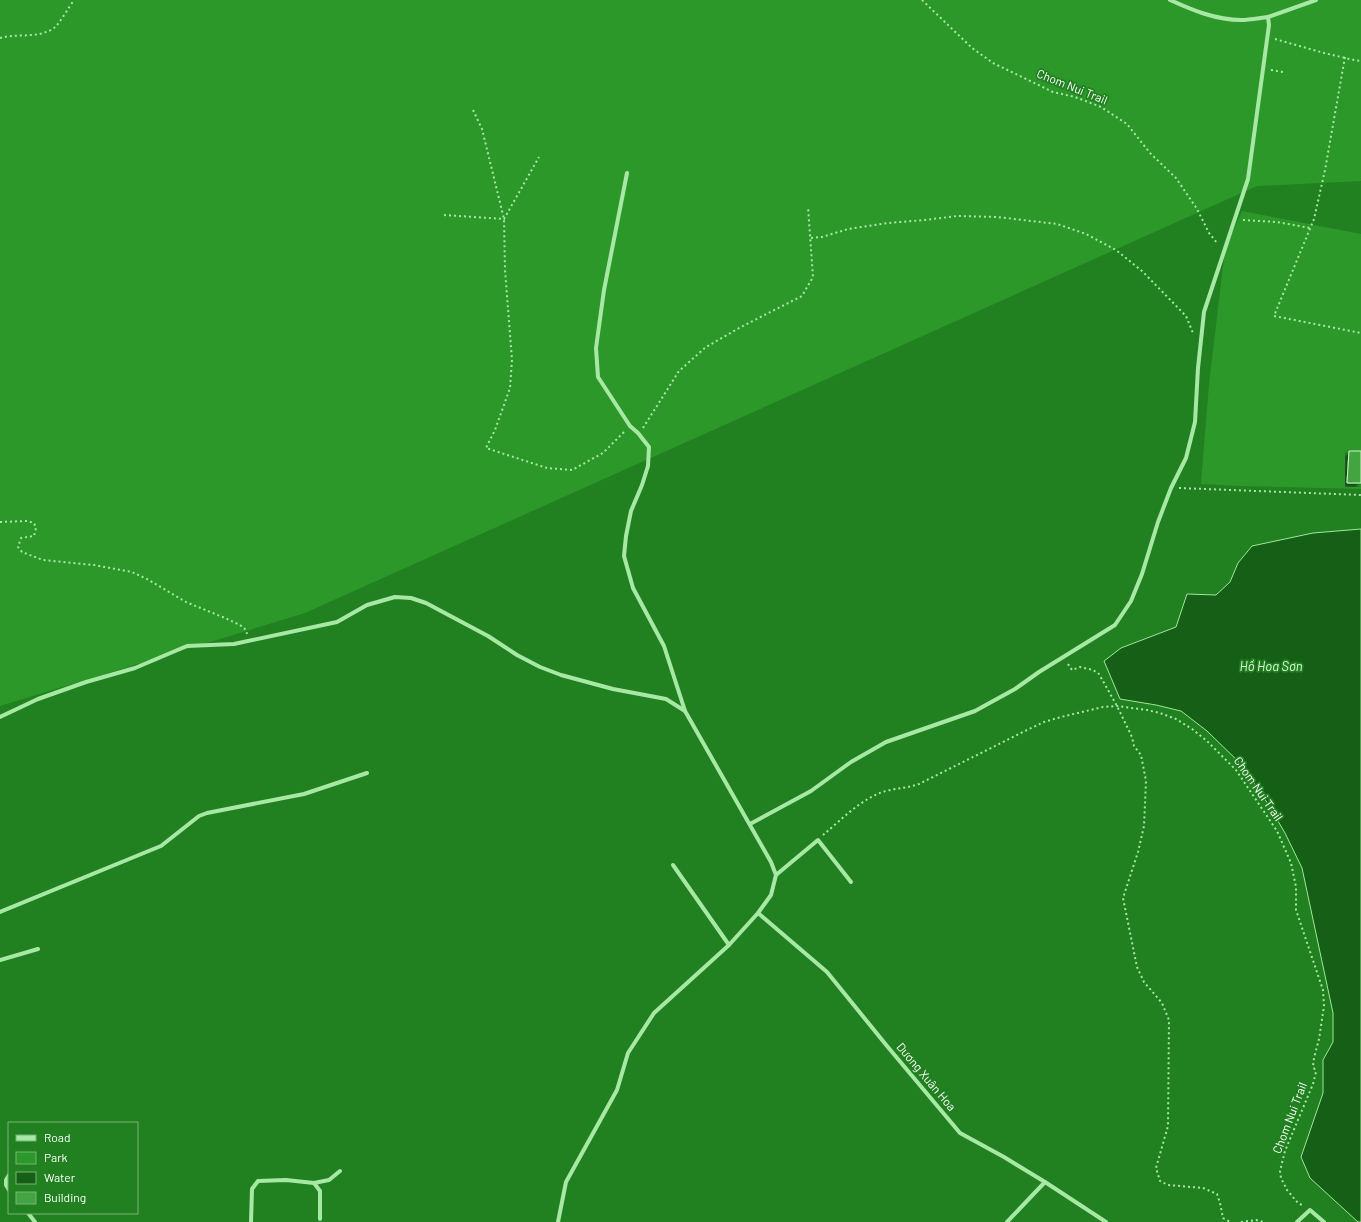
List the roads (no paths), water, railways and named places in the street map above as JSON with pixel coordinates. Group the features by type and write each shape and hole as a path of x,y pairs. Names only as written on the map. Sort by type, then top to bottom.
{"street":[{"path":"1170,0 1191,10 1221,18 1241,20 1268,17 1316,0"},
{"path":"750,824 811,791 851,762 886,742 975,711 1015,689 1039,672 1115,625 1131,601 1142,574 1158,522 1171,488 1186,458 1195,422 1198,368 1204,312 1248,179 1268,37 1268,17"},
{"path":"558,1222 566,1182 617,1090 628,1053 654,1013 729,945 758,914 772,895 776,875 771,862 750,824 685,711 664,646 633,588 624,556 631,511 648,466 649,447 638,433 630,426 598,377 596,348 604,290 627,173"},
{"path":"0,717 38,699 86,682 135,668 187,646 234,644 337,622 367,606 395,597 411,598 426,603 540,667 561,675 613,689 666,699 685,711"},
{"path":"0,912 161,846 199,816 207,812 304,794 367,773"},
{"path":"776,875 818,840 851,882"},
{"path":"673,865 729,945"},
{"name":"Dương Xuân Hoa","path":"758,914 827,972 960,1133 1004,1157 1106,1222"},
{"path":"0,960 38,949"},
{"path":"251,1222 252,1189 258,1181 286,1180 314,1183 329,1180 340,1171"},
{"path":"8,1177 6,1185 8,1188"},
{"path":"1007,1222 1045,1182"},
{"path":"314,1183 320,1191 320,1219"},
{"path":"1297,1222 1310,1210 1324,1222"},
{"path":"29,1214 35,1222"}],"water":[{"name":"Hồ Hoa Sơn","path":"1361,529 1361,1222 1358,1222 1310,1178 1301,1157 1323,1093 1323,1060 1333,1042 1333,1013 1302,868 1285,833 1243,766 1207,731 1181,711 1120,699 1104,661 1121,648 1176,627 1187,594 1216,595 1230,582 1238,563 1252,546 1313,533"}]}
